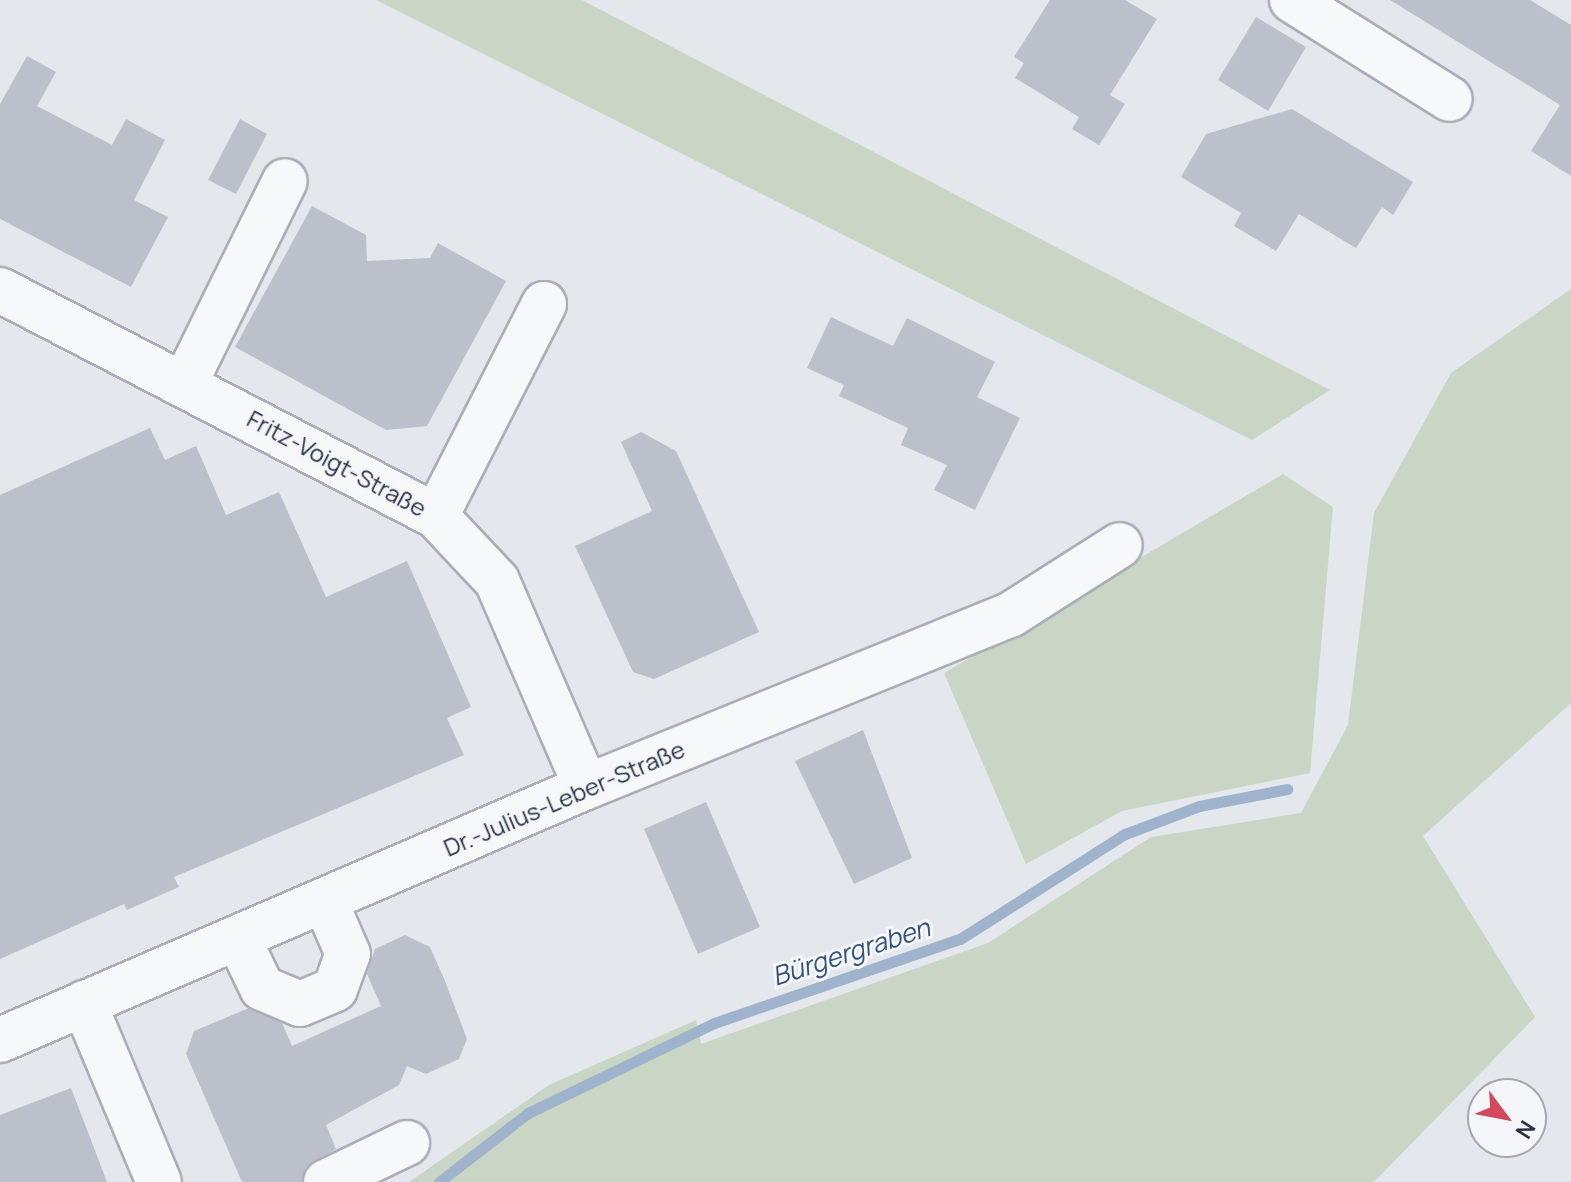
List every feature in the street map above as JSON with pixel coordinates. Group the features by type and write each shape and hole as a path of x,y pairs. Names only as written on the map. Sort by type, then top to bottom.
{"street":[{"path":"1292,0 1450,99"},
{"path":"185,383 285,181"},
{"name":"Fritz-Voigt-Straße","path":"0,290 185,383 436,516 497,581 586,787"},
{"path":"436,516 544,304"},
{"name":"Dr.-Julius-Leber-Straße","path":"0,1040 586,787 1010,615 1120,545"},
{"path":"238,938 262,988 300,1004 335,989 348,954 325,901"},
{"path":"84,1003 159,1182"},
{"path":"326,1182 407,1143"}],"green space":[{"path":"376,0 582,0 1330,390 1252,440"},
{"path":"1571,289 1571,703 1423,836 1535,1017 1475,1078 1467,1078 1467,1087 1374,1182 409,1182 549,1085 696,1020 701,1044 988,943 1151,837 1301,813 1348,725 1374,513 1451,373"},
{"path":"1283,474 1333,507 1310,773 1122,811 1026,864 944,673"}],"building":[{"path":"1050,0 1125,0 1157,19 1110,95 1125,104 1099,145 1072,129 1079,117 1015,78 1024,63 1014,57"},
{"path":"1390,0 1530,0 1571,25 1571,176 1531,151 1560,105"},
{"path":"1256,17 1306,47 1268,111 1218,80"},
{"path":"27,56 56,72 37,106 112,145 126,119 165,140 134,200 168,217 131,287 0,219 0,104"},
{"path":"1292,109 1413,182 1393,215 1382,207 1356,248 1299,214 1276,251 1234,226 1241,213 1181,177 1206,134"},
{"path":"240,119 267,134 236,194 208,180"},
{"path":"312,206 366,235 367,261 430,258 438,243 506,281 427,426 386,430 235,347"},
{"path":"831,317 893,346 907,318 995,362 977,397 1020,418 975,510 934,490 947,465 901,445 908,428 839,396 844,385 807,368"},
{"path":"150,428 165,460 196,446 226,515 279,492 326,597 407,561 471,707 447,718 464,755 174,877 179,887 127,910 124,904 0,959 0,495"},
{"path":"641,432 676,451 759,632 654,679 633,672 575,546 652,511 621,442"},
{"path":"863,730 912,858 854,884 795,761"},
{"path":"706,802 760,927 698,954 644,829"},
{"path":"405,935 430,947 445,981 467,1039 459,1059 426,1074 407,1066 399,1085 326,1125 336,1149 306,1167 301,1182 242,1182 186,1054 194,1031 249,1008 282,1023 292,1046 381,1006 367,974 375,949"},
{"path":"71,1088 107,1182 0,1182 0,1115"}],"waterway":[{"name":"Bürgergraben","path":"439,1182 528,1113 714,1023 960,939 1125,834 1199,806 1287,789"}]}
